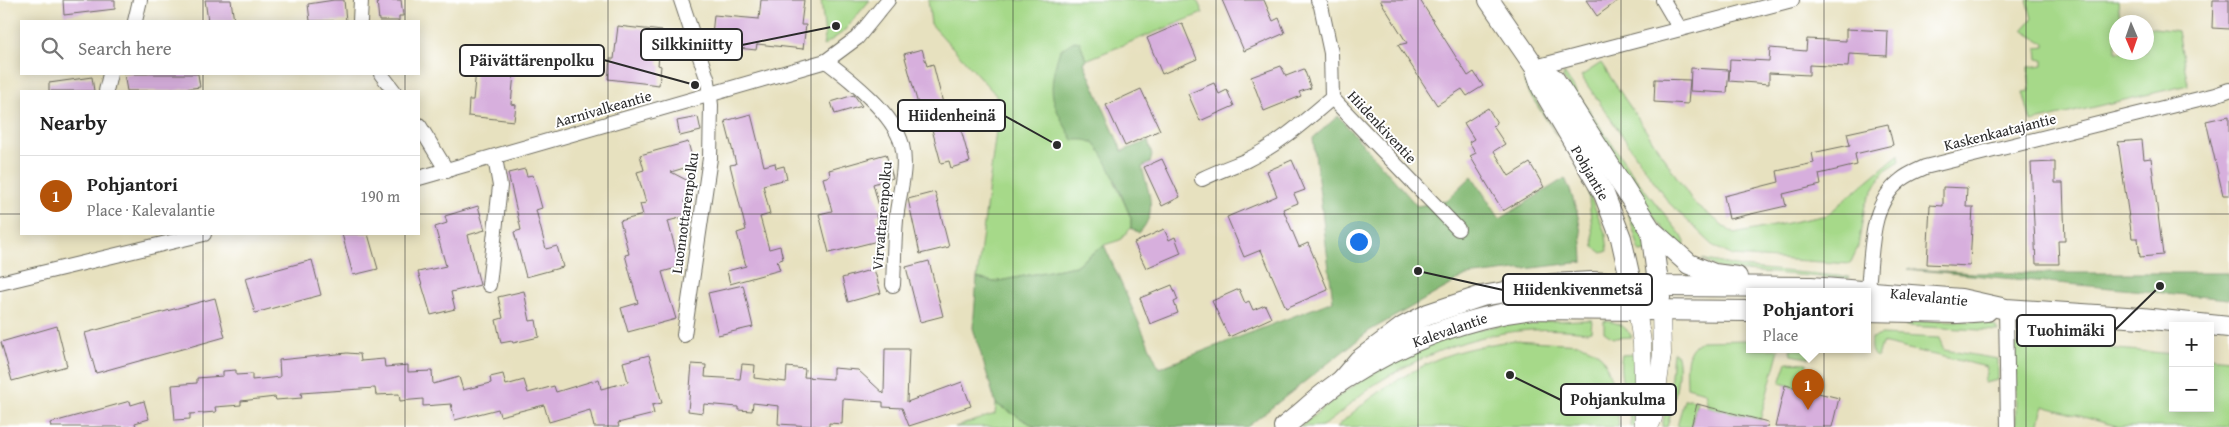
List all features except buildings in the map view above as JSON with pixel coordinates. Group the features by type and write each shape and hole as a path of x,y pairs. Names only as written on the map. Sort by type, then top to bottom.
{"main road":[{"name":"Pohjantie","path":"1488,0 1535,67 1542,88 1604,194 1614,217 1637,309"},
{"name":"Pohjantie","path":"1535,67 1554,79 1651,230 1690,264 1714,274 1743,278 1767,286"},
{"name":"Pohjantie","path":"1651,230 1661,310"},
{"name":"Kalevalantie","path":"1340,382 1359,360 1403,327 1453,304 1482,296 1552,284 1593,282 1658,286 1807,288"},
{"name":"Kalevalantie","path":"1871,291 1961,299 2006,309"},
{"name":"Kalevalantie","path":"1284,427 1340,382 1409,343 1469,320 1533,309 1746,311"},
{"name":"Kalevalantie","path":"1871,311 1957,313 2006,309 2142,318 2229,327"}],"street":[{"path":"134,20 140,0"},
{"path":"360,20 361,0"},
{"name":"Luonnottarenpolku","path":"681,0 706,74 710,95 710,158 684,335"},
{"name":"Aarnivalkeantie","path":"420,178 495,158 826,61 857,38 888,0"},
{"name":"Hiidenkiventie","path":"1318,0 1331,53 1332,98 1458,229"},
{"path":"1663,0 1680,29"},
{"path":"1535,67 1792,0"},
{"name":"Virvattarenpolku","path":"826,61 861,87 891,124 902,144 903,163 896,220 893,285"},
{"path":"106,90 110,75"},
{"path":"382,75 393,90"},
{"name":"Kaskenkaatajantie","path":"1867,288 1875,224 1879,209 1891,188 1902,179 1925,167 2215,96 2229,90"},
{"path":"1202,179 1268,148 1296,130 1332,98"},
{"path":"420,127 447,171"},
{"path":"489,285 500,186 495,158"},
{"path":"0,283 196,235"},
{"path":"1637,309 1642,343 1644,427"},
{"path":"2006,309 2008,427"},
{"path":"1649,427 1653,418 1662,354 1661,310"}],"green space":[{"path":"821,0 870,0 843,32 823,46 825,36"},
{"path":"928,0 1197,0 1203,13 1086,60 1084,63 1131,174 1114,180 1131,218 1131,228 1120,240 1104,245 1075,266 994,282 977,278 997,123 996,95 931,24"},
{"path":"2027,0 2118,0 2120,15 2109,15 2109,60 2154,60 2154,28 2178,31 2188,85 2031,122 2023,92 2030,91 2028,67 2043,65 2043,60 2038,59 2037,48 2045,47 2045,44 2022,30 2032,19"},
{"path":"1074,41 1080,42 1086,60 1084,63 1122,151 1148,141 1152,155 1150,163 1142,167 1149,193 1150,209 1149,217 1139,233 1131,228 1131,218 1119,189 1098,148 1088,141 1073,140 1056,106 1052,88 1060,50"},
{"path":"1601,63 1694,203 1734,234 1827,215 1899,154 1900,161 1884,171 1865,205 1858,247 1850,264 1733,256 1715,247 1669,203 1581,76"},
{"path":"1564,73 1633,175 1682,236 1685,242 1684,251 1650,212 1619,168 1563,78"},
{"path":"1523,78 1557,136 1527,90"},
{"path":"1338,116 1417,206 1446,201 1472,176 1500,219 1565,178 1578,219 1582,239 1583,262 1466,276 1369,331 1247,427 1036,427 996,404 973,328 977,278 994,282 1075,266 1104,245 1159,368 1333,301 1313,138"},
{"path":"1588,191 1606,235 1608,251 1602,253 1594,247"},
{"path":"1628,212 1635,214 1648,251 1640,252"},
{"path":"1702,259 1740,267 1849,277 1848,279 1732,270 1718,268"},
{"path":"1907,269 1974,273 2229,273 2229,299"},
{"path":"1906,319 1989,322 1998,331 1906,326"},
{"path":"1592,320 1591,331 1587,332 1531,330 1478,338 1452,346 1427,356 1377,383 1322,426 1300,427 1359,382 1380,369 1402,357 1447,338 1501,325"},
{"path":"1604,321 1620,325 1632,337 1613,338 1604,332"},
{"path":"1882,335 1939,338 1944,350 1998,359 1998,380 1984,383 1987,367 1882,343 1878,357 1875,356 1872,352 1871,338"},
{"path":"1514,340 1580,344 1594,350 1603,358 1616,390 1619,427 1337,427 1371,398 1422,366 1454,353"},
{"path":"1746,340 1746,353 1778,353 1760,420 1708,407 1705,392 1687,387 1687,361 1691,350 1701,341"},
{"path":"2015,344 2106,348 2169,354 2169,412 2214,412 2214,357 2229,359 2229,427 2120,427 2043,406 2038,427 2016,427"},
{"path":"1673,352 1676,353 1678,361 1678,379 1667,427 1662,427 1670,388"},
{"path":"1791,353 1810,353 1809,358 1791,355"},
{"path":"1637,354 1634,427 1630,427 1629,409 1622,382 1621,364 1622,355"},
{"path":"1787,362 1807,363 1801,389 1780,383"},
{"path":"1684,400 1697,400 1691,427 1677,427"},
{"path":"996,404 1036,427 955,427 995,414"}],"place":[{"name":"Silkkiniitty","path":"836,26"},
{"name":"Päivättärenpolku","path":"695,85"},
{"name":"Hiidenheinä","path":"1057,145"},
{"name":"Hiidenkivenmetsä","path":"1418,271"},
{"name":"Tuohimäki","path":"2160,286"},
{"name":"Pohjankulma","path":"1510,375"},
{"name":"Pohjantori","path":"1808,410"}]}
